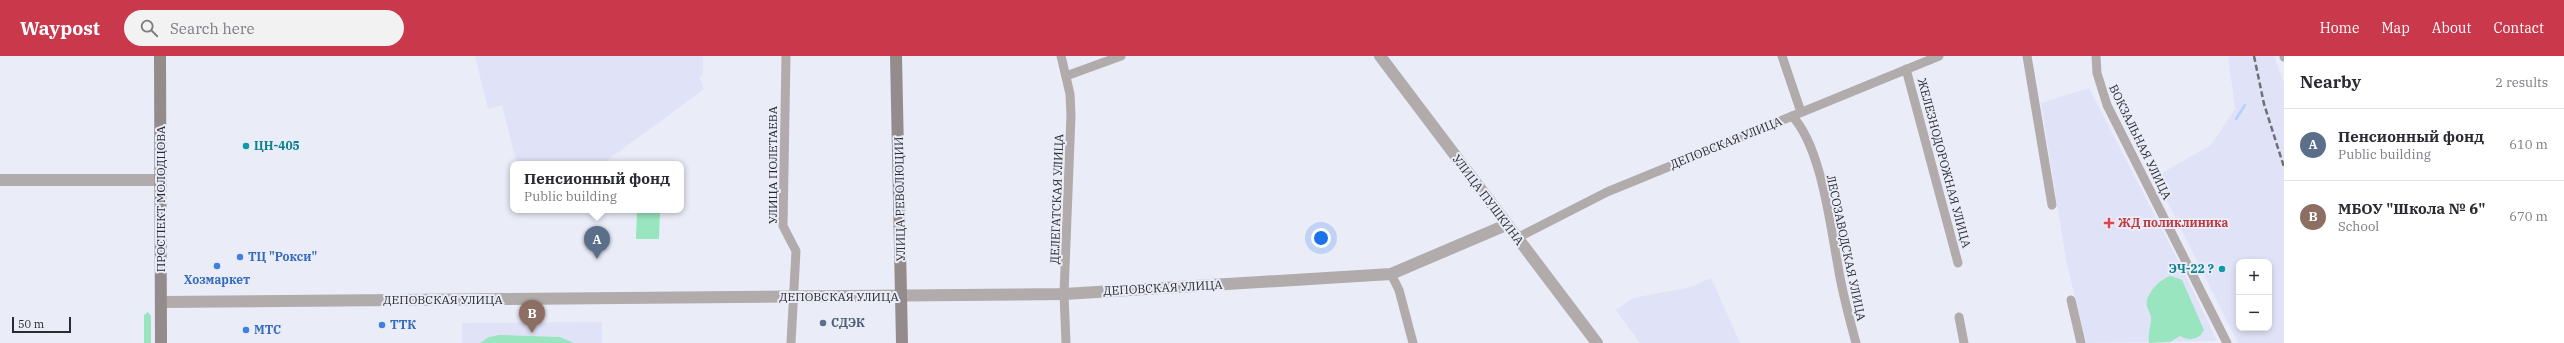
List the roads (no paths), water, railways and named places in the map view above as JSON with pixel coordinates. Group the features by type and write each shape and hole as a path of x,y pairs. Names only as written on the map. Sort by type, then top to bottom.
{"main road":[{"name":"ПРОСПЕКТ МОЛОДЦОВА","path":"160,56 161,343"},
{"name":"УЛИЦА РЕВОЛЮЦИИ","path":"896,56 902,343"}],"street":[{"name":"УЛИЦА ПОЛЕТАЕВА","path":"786,56 783,221 786,236 796,251 791,343"},
{"name":"ДЕЛЕГАТСКАЯ УЛИЦА","path":"1061,56 1066,76 1071,115 1064,294 1066,343"},
{"path":"1066,76 1121,56"},
{"name":"УЛИЦА ПУШКИНА","path":"1380,56 1506,225 1597,343"},
{"path":"1782,56 1801,112"},
{"name":"ДЕПОВСКАЯ УЛИЦА","path":"1517,238 1607,192 1906,68 1939,56"},
{"path":"2026,56 2052,205"},
{"name":"ВОКЗАЛЬНАЯ УЛИЦА","path":"2096,56 2097,73 2107,105 2227,343"},
{"name":"ЖЕЛЕЗНОДОРОЖНАЯ УЛИЦА","path":"1906,68 1958,263"},
{"name":"ЛЕСОЗАВОДСКАЯ УЛИЦА","path":"1792,116 1807,136 1826,204 1843,295 1856,343"},
{"path":"0,180 161,180"},
{"name":"ДЕПОВСКАЯ УЛИЦА","path":"161,302 902,297 1064,294 1391,274 1506,225"},
{"path":"1391,274 1399,290 1413,343"},
{"path":"2071,300 2080,343"},
{"path":"1959,317 1964,343"}],"waterway":[{"path":"2236,119 2245,105"}],"railway":[{"path":"2254,56 2264,104 2284,167"}],"place":[{"name":"ЦН-405","path":"246,146"},
{"name":"ЖД поликлиника","path":"2109,223"},
{"name":"ТЦ \"Рокси\"","path":"240,257"},
{"name":"Пенсионный фонд","path":"597,259"},
{"name":"Хозмаркет","path":"217,266"},
{"name":"ЭЧ-22 ?","path":"2222,269"},
{"name":"СДЭК","path":"823,323"},
{"name":"ТТК","path":"382,325"},
{"name":"МТС","path":"246,330"},
{"name":"МБОУ \"Школа № 6\"","path":"532,333"}]}
